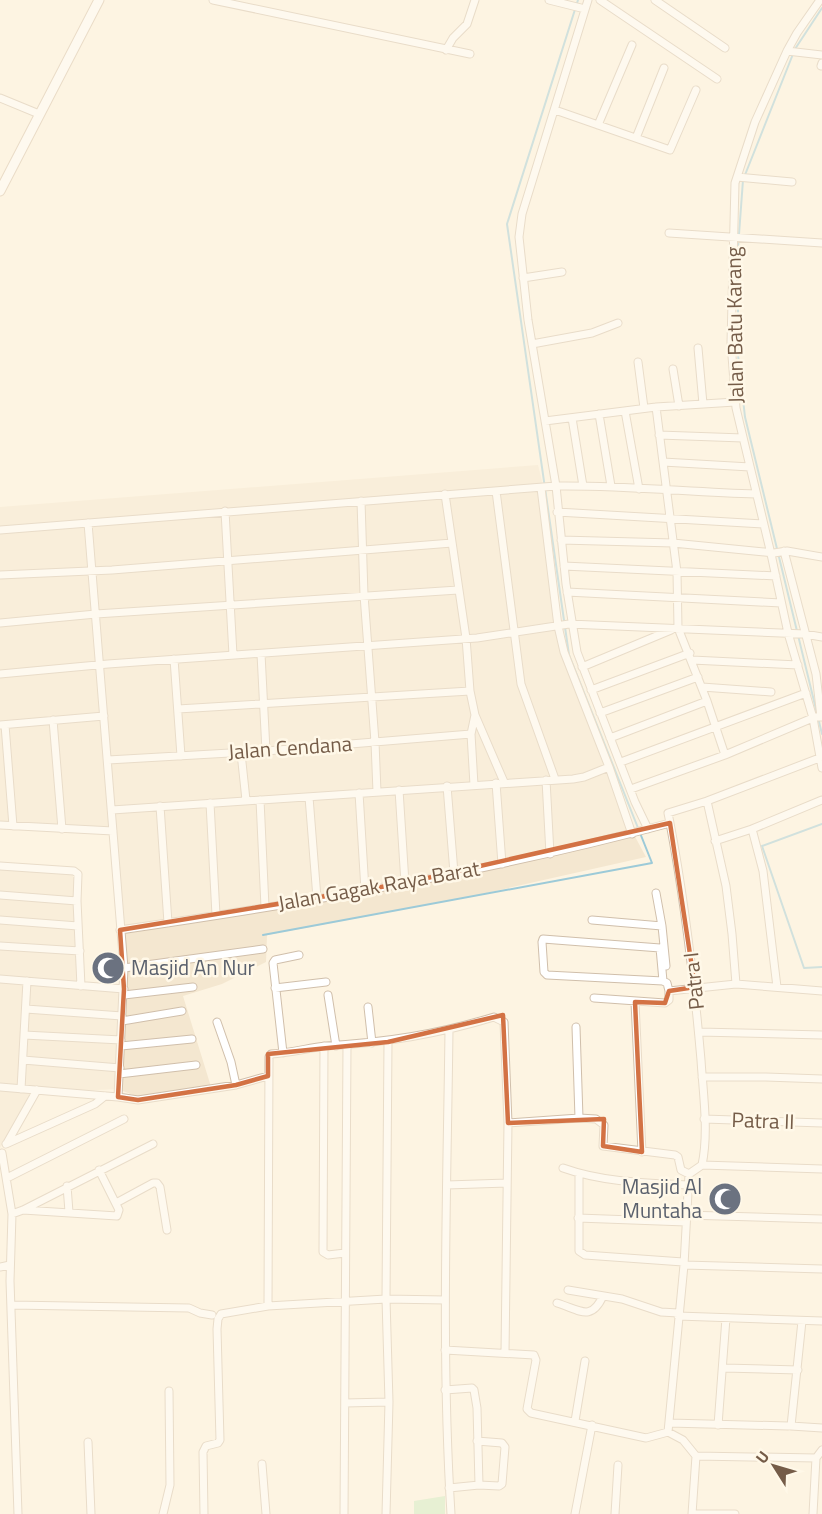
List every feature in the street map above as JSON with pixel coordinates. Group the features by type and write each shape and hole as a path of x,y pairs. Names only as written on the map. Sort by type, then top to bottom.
{"street":[{"path":"0,191 99,0"},
{"path":"213,0 470,54"},
{"path":"446,50 453,38 464,29 475,0"},
{"path":"549,0 583,9"},
{"path":"588,0 583,9 555,110 522,214 519,237 567,592 564,652 634,833"},
{"path":"600,0 717,79"},
{"path":"655,0 725,48"},
{"name":"Jalan Batu Karang","path":"820,0 797,33 792,52 755,122 740,178 735,183 731,343 735,402 764,524 778,552 776,576 781,603 798,634 798,665 806,693 818,717 822,768"},
{"path":"598,125 632,45"},
{"path":"792,52 822,55"},
{"path":"636,138 664,68"},
{"path":"555,110 670,150 696,90"},
{"path":"0,98 39,114"},
{"path":"740,178 792,182"},
{"path":"669,233 822,243"},
{"path":"523,278 562,272"},
{"path":"532,344 592,333 618,323"},
{"path":"698,348 703,404"},
{"path":"638,362 645,408"},
{"path":"673,369 679,406"},
{"path":"544,422 645,408 735,402"},
{"path":"656,407 676,572 678,598 676,628 699,677 725,755"},
{"path":"625,411 639,489"},
{"path":"599,414 611,486"},
{"path":"572,418 583,486"},
{"path":"659,435 743,438"},
{"path":"663,462 750,467"},
{"path":"0,530 553,487 611,486 756,495"},
{"path":"542,488 565,625 647,830 670,824 668,813 707,801 821,758"},
{"path":"496,491 521,684 555,779"},
{"path":"445,494 466,638 470,691 475,715 500,783 501,864"},
{"path":"362,501 364,595 377,792"},
{"path":"225,511 232,655"},
{"path":"557,512 764,524"},
{"path":"88,523 124,968 118,1097"},
{"path":"561,540 673,543 822,558"},
{"path":"0,575 92,571 452,543"},
{"path":"631,789 725,755 818,717 819,675 798,634 778,552"},
{"path":"564,566 776,576"},
{"path":"0,623 458,590"},
{"path":"567,592 781,603"},
{"path":"0,674 466,638 565,625 676,628 822,637"},
{"path":"582,667 676,628"},
{"path":"261,654 266,751"},
{"path":"591,690 691,657 798,665"},
{"path":"174,659 181,756"},
{"path":"600,713 699,677"},
{"path":"702,687 771,692"},
{"path":"178,708 470,691"},
{"path":"621,762 806,693"},
{"path":"610,738 707,701"},
{"path":"474,784 471,734 475,715"},
{"path":"13,826 2,725 104,716"},
{"path":"53,720 62,828"},
{"name":"Jalan Cendana","path":"108,760 241,753 471,734"},
{"path":"241,753 246,800"},
{"path":"112,810 584,777 609,766"},
{"path":"546,780 550,854"},
{"path":"447,786 453,873"},
{"path":"399,790 405,883"},
{"path":"359,793 365,890"},
{"path":"309,796 317,898"},
{"path":"260,800 265,907"},
{"path":"715,841 752,829 822,800"},
{"path":"707,801 726,886 736,984"},
{"path":"210,803 216,915"},
{"path":"160,806 168,923"},
{"name":"Patra I","path":"670,824 687,918 695,987 704,1119 705,1151 702,1165"},
{"path":"0,825 113,831"},
{"path":"752,829 763,871 777,987"},
{"name":"Jalan Gagak Raya Barat","path":"120,930 405,883 550,854 647,830"},
{"path":"0,866 74,871 78,874 81,986"},
{"path":"656,892 662,926 666,985"},
{"path":"0,895 77,901"},
{"path":"0,920 78,926"},
{"path":"592,920 662,926"},
{"path":"594,998 665,1003 669,1000 666,985 660,948 543,939 544,972 547,975 666,985 695,987 736,984 822,991"},
{"path":"0,946 80,951"},
{"path":"124,968 263,949"},
{"path":"284,1053 273,962 299,955"},
{"path":"0,979 124,992 193,987"},
{"path":"21,1089 27,981"},
{"path":"275,988 326,982"},
{"path":"328,995 336,1046"},
{"path":"635,1002 642,1152"},
{"path":"368,1007 372,1043"},
{"path":"26,1009 122,1019 182,1011"},
{"path":"268,1306 269,1057 272,1054 324,1046 388,1042 449,1031 494,1017 504,1022 508,1123 505,1353"},
{"path":"217,1023 231,1062 236,1085"},
{"path":"576,1028 579,1118"},
{"path":"449,1031 445,1350 451,1514"},
{"path":"699,1032 822,1035"},
{"path":"24,1035 121,1043 192,1039"},
{"path":"386,1514 389,1402 386,1299 388,1042"},
{"path":"324,1046 323,1252 327,1255 345,1254"},
{"path":"344,1514 347,1046"},
{"path":"23,1060 119,1071 196,1065"},
{"path":"1,1089 37,1090 138,1100 236,1085 268,1076"},
{"path":"702,1077 822,1079"},
{"path":"18,1514 10,1284 12,1214 1,1155 37,1090"},
{"path":"6,1144 95,1104 105,1096"},
{"path":"508,1123 579,1118 599,1121 603,1146 675,1155 678,1157 681,1170 688,1174"},
{"path":"7,1178 124,1119"},
{"name":"Patra II","path":"704,1119 822,1123"},
{"path":"12,1214 153,1144"},
{"path":"688,1174 702,1165 822,1169"},
{"path":"563,1168 579,1174 644,1183 687,1185"},
{"path":"23,1210 117,1216 119,1210 99,1170"},
{"path":"579,1174 579,1251 585,1255 683,1263 822,1269"},
{"path":"668,1432 683,1263 688,1174"},
{"path":"116,1203 157,1183 160,1187 167,1230"},
{"path":"447,1185 507,1183"},
{"path":"67,1186 69,1212"},
{"path":"578,1218 822,1219"},
{"path":"0,1267 10,1265"},
{"path":"0,1288 10,1284"},
{"path":"568,1290 622,1299 678,1315 822,1321"},
{"path":"557,1303 589,1312 596,1309 603,1296"},
{"path":"204,1514 203,1452 206,1446 218,1443 220,1440 218,1319 221,1314 268,1306 386,1299 445,1300"},
{"path":"11,1305 189,1308 212,1315"},
{"path":"718,1425 726,1318"},
{"path":"802,1321 791,1426 822,1428"},
{"path":"445,1350 534,1355 528,1411 646,1438 668,1432 683,1440 696,1456 692,1514 735,1514"},
{"path":"575,1421 585,1361"},
{"path":"724,1368 798,1370"},
{"path":"446,1390 472,1388 474,1390 477,1408 479,1485"},
{"path":"163,1514 170,1485 170,1391"},
{"path":"345,1403 389,1402"},
{"path":"669,1424 788,1426"},
{"path":"575,1514 592,1425"},
{"path":"449,1488 479,1485 500,1486 502,1484 506,1447 502,1443 477,1441"},
{"path":"88,1442 91,1514"},
{"path":"813,1514 816,1458 822,1450"},
{"path":"696,1456 816,1458"},
{"path":"262,1464 266,1514"},
{"path":"615,1514 618,1465"}],"highlighted area":[{"path":"670,823 695,987 669,991 665,1003 635,1002 642,1152 603,1146 604,1119 508,1123 503,1015 388,1042 268,1054 268,1076 236,1085 138,1100 118,1097 124,989 120,930 405,883"}],"shaded area":[{"path":"538,465 544,489 563,656 606,769 632,831 646,857 464,898 267,935 266,962 222,984 183,996 212,1090 143,1099 118,1089 31,1093 0,1148 0,868 73,875 81,984 122,988 112,833 0,825 0,507"}],"green space":[{"path":"445,1496 445,1514 414,1514 414,1501"}],"waterway":[{"path":"263,935 652,863 569,655 507,224 578,0"},
{"path":"822,8 795,49 743,180 738,248 738,355 745,417 822,734"},
{"path":"822,824 762,846 804,968 822,967"}],"place":[{"name":"Masjid An Nur","path":"108,968"},
{"name":"Masjid Al Muntaha","path":"725,1199"}]}
